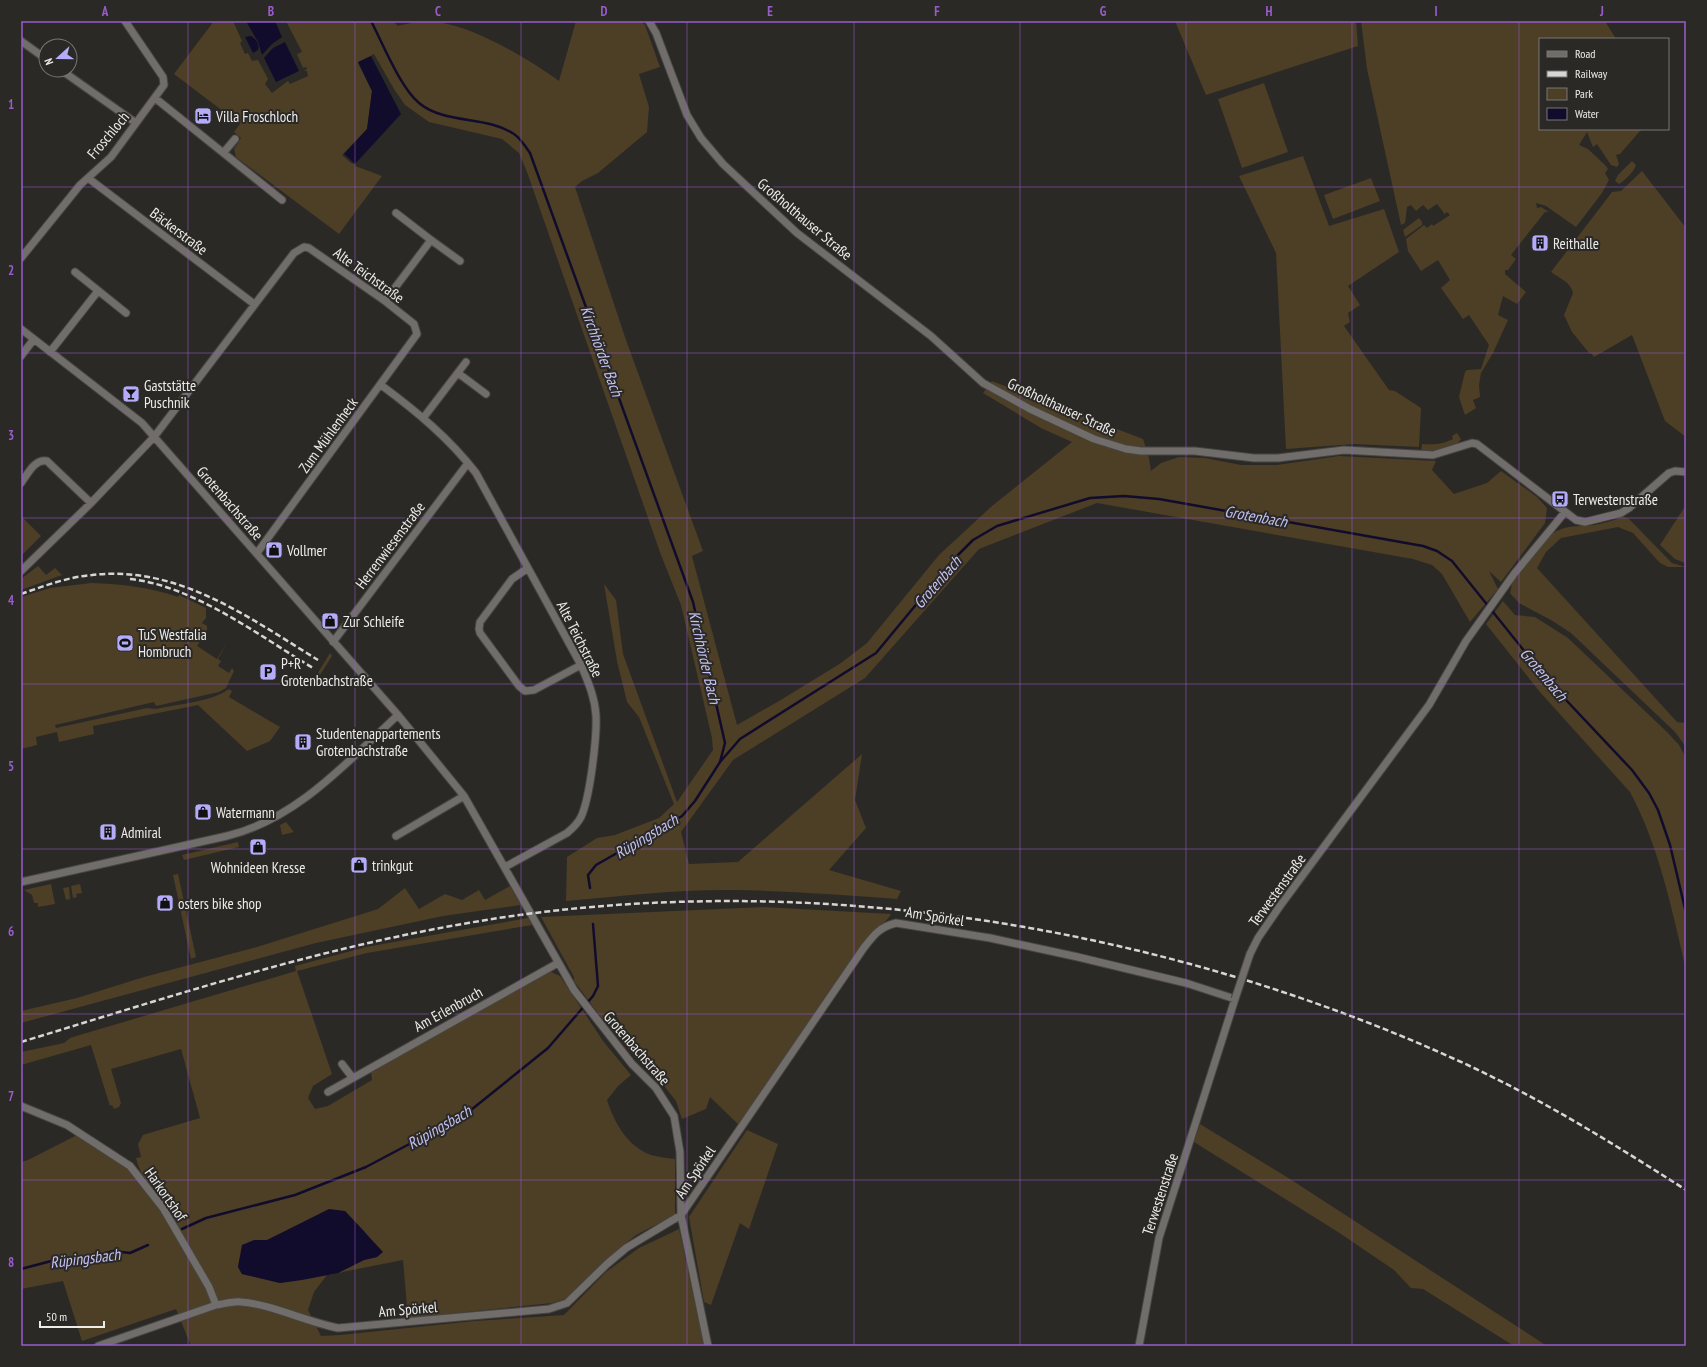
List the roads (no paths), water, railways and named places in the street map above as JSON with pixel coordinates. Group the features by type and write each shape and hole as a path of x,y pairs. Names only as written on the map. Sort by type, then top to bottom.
{"street":[{"name":"Froschloch","path":"21,258 80,185 111,157 156,98 164,85 164,77 125,21"},
{"name":"Großholthauser Straße","path":"649,21 656,33 687,115 701,138 723,164 797,233 931,336 983,383 1004,396 1094,439 1120,448 1141,451 1195,451 1266,458 1344,450 1433,455 1472,443 1477,444 1579,522 1586,522 1612,516 1629,508 1669,473 1675,471 1686,472"},
{"path":"21,41 38,53"},
{"path":"72,78 136,123"},
{"path":"156,98 282,200"},
{"path":"224,152 235,139"},
{"name":"Bäckerstraße","path":"88,178 254,304"},
{"path":"396,213 460,261"},
{"path":"385,302 431,240"},
{"name":"Alte Teichstraße","path":"254,304 294,252 301,248 309,248 414,324 417,331"},
{"path":"75,272 126,313"},
{"path":"50,352 98,291"},
{"path":"21,571 91,503 154,437 254,304"},
{"name":"Grotenbachstraße","path":"21,329 126,410 154,437 257,553 332,642 398,715 464,796 574,990 591,1014 632,1064 656,1088 674,1116 680,1152 682,1215 708,1346"},
{"name":"Zum Mühlenheck","path":"257,553 412,342 417,331"},
{"path":"21,356 34,339"},
{"path":"424,417 466,362"},
{"path":"458,373 486,394"},
{"name":"Alte Teichstraße","path":"381,385 424,417 468,463 483,484 581,665 591,689 596,717 592,764 584,810 580,819 567,833 505,867"},
{"path":"21,483 36,463 41,460 47,461 91,503"},
{"name":"Herrenwiesenstraße","path":"332,642 468,463"},
{"name":"Terwestenstraße","path":"1139,1346 1159,1238 1235,999 1250,954 1258,938 1429,705 1466,641 1530,552 1566,512"},
{"path":"528,568 512,579 480,622 480,633 518,686 525,691 534,690 581,665"},
{"path":"21,882 227,836 260,826 283,814 312,793 398,715"},
{"path":"396,836 464,796"},
{"name":"Am Spörkel","path":"98,1346 216,1305 241,1302 315,1324 338,1328 549,1309 566,1303 626,1248 682,1215 863,949 875,933 888,925 906,924 1005,942 1186,983 1235,999"},
{"name":"Am Erlenbruch","path":"328,1092 352,1077 558,963"},
{"path":"342,1064 352,1077"},
{"name":"Harkortshof","path":"21,1106 67,1125 130,1166 163,1208 209,1287 216,1305"}],"water":[{"path":"246,21 275,21 282,37 272,44 262,55 258,42"},
{"path":"251,36 258,44 258,50 253,53 245,37"},
{"path":"285,42 299,71 276,82 264,58 273,48"},
{"path":"371,56 401,114 355,164 344,154 367,129 372,91 358,62"},
{"path":"329,1209 345,1211 383,1252 377,1257 364,1260 338,1273 302,1280 280,1283 242,1274 238,1267 242,1245 254,1240 267,1240"}],"waterway":[{"name":"Kirchhörder Bach","path":"371,21 386,53 405,87 419,103 430,110 441,114 491,124 503,128 514,134 530,153 693,602 725,743 720,762"},
{"name":"Grotenbach","path":"590,888 588,875 596,865 682,816 695,801 720,762 740,739 876,653 953,560 973,540 997,526 1090,498 1124,496 1159,499 1423,546 1437,551 1452,561 1550,683 1632,770 1649,793 1658,810 1670,845 1686,913"},
{"name":"Rüpingsbach","path":"182,1229 206,1218 295,1195 366,1167 466,1114 548,1048 593,996 598,986 593,924"},
{"name":"Rüpingsbach","path":"21,1269 55,1260 83,1261 113,1251 130,1253 148,1245"}],"railway":[{"path":"21,594 56,582 83,576 124,574 154,578 183,586 211,598 265,627 318,660"},
{"path":"130,579 154,583 178,591 202,602 248,627 313,668"},
{"path":"21,1042 187,991 298,960 354,946 468,923 594,907 723,901 852,906 982,920 1109,944 1235,977 1357,1018 1502,1081 1582,1126 1686,1190"}],"place":[{"name":"Villa Froschloch","path":"203,116"},
{"name":"Reithalle","path":"1540,243"},
{"name":"Gaststätte Puschnik","path":"131,394"},
{"name":"Terwestenstraße","path":"1560,499"},
{"name":"Vollmer","path":"274,550"},
{"name":"Zur Schleife","path":"330,621"},
{"name":"TuS Westfalia Hombruch","path":"125,643"},
{"name":"P+R Grotenbachstraße","path":"268,672"},
{"name":"Studentenappartements Grotenbachstraße","path":"303,742"},
{"name":"Watermann","path":"203,812"},
{"name":"Admiral","path":"108,832"},
{"name":"Wohnideen Kresse","path":"258,847"},
{"name":"trinkgut","path":"359,865"},
{"name":"osters bike shop","path":"165,903"}]}
